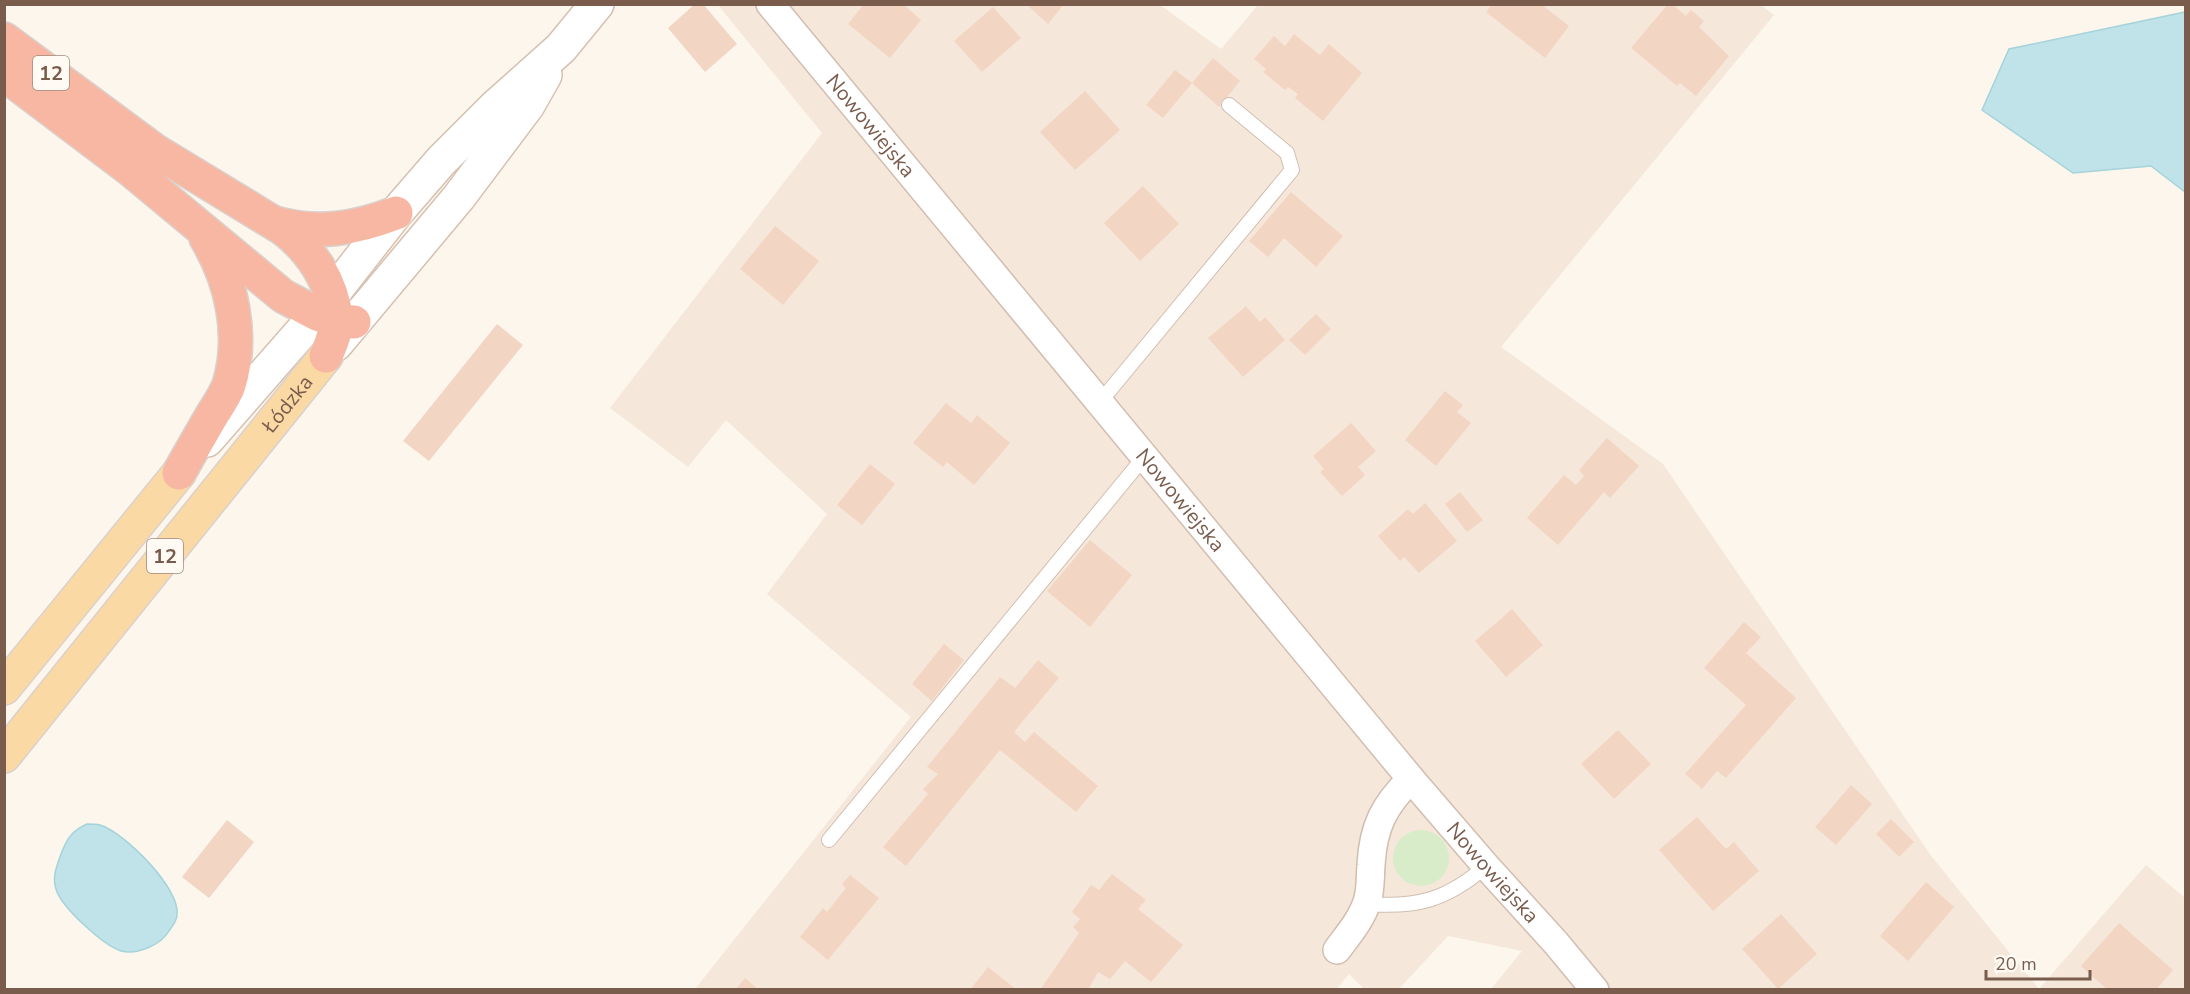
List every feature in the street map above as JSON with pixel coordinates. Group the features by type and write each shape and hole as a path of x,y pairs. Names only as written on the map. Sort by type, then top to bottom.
{"highway":[{"name":"12","path":"4,39 154,150 292,236 308,252 327,281 335,313 334,337 327,356"},
{"name":"12","path":"4,74 131,170 194,222 212,249 227,284 233,311 235,342 228,387 178,473"},
{"path":"270,221 290,227 328,230 362,225 396,213"},
{"path":"194,222 283,296 335,313"}],"main road":[{"name":"Łódzka","path":"335,313 396,213 457,145 496,106 561,48 597,4"},
{"name":"Łódzka","path":"4,688 178,473 335,313 453,204 528,105 561,48"},
{"name":"Łódzka","path":"4,756 327,356"}],"street":[{"name":"Nowowiejska","path":"770,4 1411,779 1595,990"},
{"path":"1337,950 1358,921 1366,904 1370,891 1371,863 1382,814 1393,796 1411,779"}],"lane":[{"path":"1100,402 1292,170 1287,153 1229,105"},
{"path":"829,840 1145,456"},
{"path":"1366,904 1391,906 1421,902 1440,896 1463,885 1486,866"}],"shaded area":[{"path":"718,5 1160,5 1221,49 1258,5 1761,5 1774,15 1501,347 1663,464 1932,857 2039,989 1491,989 1522,951 1448,936 1399,989 1364,989 1349,974 1336,990 695,989 911,717 767,594 827,514 726,420 688,467 610,408 822,133"},
{"path":"2146,865 2185,898 2185,989 2039,989"}],"green space":[{"path":"1421,830 1432,832 1441,838 1447,847 1449,858 1447,869 1441,878 1432,884 1421,886 1410,884 1401,878 1395,869 1393,858 1395,847 1401,838 1410,832"}],"water":[{"path":"2185,12 2185,192 2151,166 2073,173 1982,110 2009,49"},
{"path":"87,824 100,825 123,838 149,863 170,891 176,904 177,917 165,936 155,945 134,952 121,951 113,947 74,915 59,897 55,880 61,854 65,844 77,829"}],"building":[{"path":"695,4 703,4 737,44 705,72 668,28"},
{"path":"864,4 903,4 921,20 890,58 848,24"},
{"path":"1026,4 1064,4 1048,24"},
{"path":"1492,4 1541,4 1569,26 1545,58 1486,12"},
{"path":"1668,4 1672,4 1686,16 1691,10 1704,21 1699,27 1729,56 1696,96 1680,83 1677,86 1631,48"},
{"path":"993,7 1021,38 982,72 954,41"},
{"path":"1294,34 1320,55 1329,44 1362,73 1323,121 1295,98 1298,94 1288,87 1285,90 1263,72 1266,69 1254,59 1274,36 1285,46"},
{"path":"1213,58 1240,81 1219,107 1192,83"},
{"path":"1175,70 1192,83 1163,118 1146,105"},
{"path":"1085,91 1120,130 1075,170 1040,132"},
{"path":"1143,186 1179,224 1140,261 1104,223"},
{"path":"1291,192 1343,236 1316,267 1284,238 1268,257 1249,241"},
{"path":"775,226 819,261 783,305 740,269"},
{"path":"1246,306 1260,322 1265,317 1285,340 1243,377 1208,338"},
{"path":"1316,314 1331,329 1305,355 1289,340"},
{"path":"497,324 523,345 429,461 403,441"},
{"path":"1445,391 1463,405 1457,412 1471,423 1436,466 1405,440"},
{"path":"946,403 971,423 977,415 1010,443 974,485 947,462 943,467 913,443"},
{"path":"1351,423 1376,451 1358,467 1365,475 1342,496 1320,472 1324,469 1313,456"},
{"path":"1607,438 1639,466 1610,498 1604,492 1558,545 1527,518 1564,475 1576,485 1584,476 1579,470"},
{"path":"870,464 895,484 862,525 837,505"},
{"path":"1460,492 1483,520 1467,532 1445,504"},
{"path":"1425,503 1457,541 1419,573 1404,557 1400,561 1378,536 1408,509 1413,514"},
{"path":"1090,540 1132,575 1090,627 1047,591"},
{"path":"1512,609 1543,645 1506,677 1475,641"},
{"path":"1744,622 1761,637 1746,653 1796,698 1726,778 1717,771 1702,789 1685,774 1746,705 1704,668"},
{"path":"944,644 964,660 932,701 912,684"},
{"path":"1038,660 1059,678 1014,732 1025,742 1034,732 1098,786 1076,812 1000,750 906,866 883,847 928,794 923,789 938,774 927,767 1000,677 1015,688"},
{"path":"1618,730 1651,764 1614,799 1581,764"},
{"path":"1851,785 1872,804 1836,845 1815,827"},
{"path":"1697,817 1726,849 1734,842 1759,871 1713,911 1659,850"},
{"path":"1891,819 1914,842 1899,857 1876,834"},
{"path":"227,820 254,842 209,898 182,877"},
{"path":"1112,874 1146,900 1138,909 1183,945 1151,982 1125,961 1110,979 1098,972 1088,990 1040,990 1079,933 1073,927 1080,919 1072,912 1091,885 1099,890"},
{"path":"850,875 879,898 828,960 800,937 823,908 827,912 846,888 842,884"},
{"path":"1926,882 1954,907 1908,961 1880,936"},
{"path":"1781,914 1817,954 1778,989 1742,949"},
{"path":"2119,923 2173,970 2156,990 2108,990 2081,966"},
{"path":"988,967 1017,990 970,990"},
{"path":"745,978 759,990 735,990"}]}
